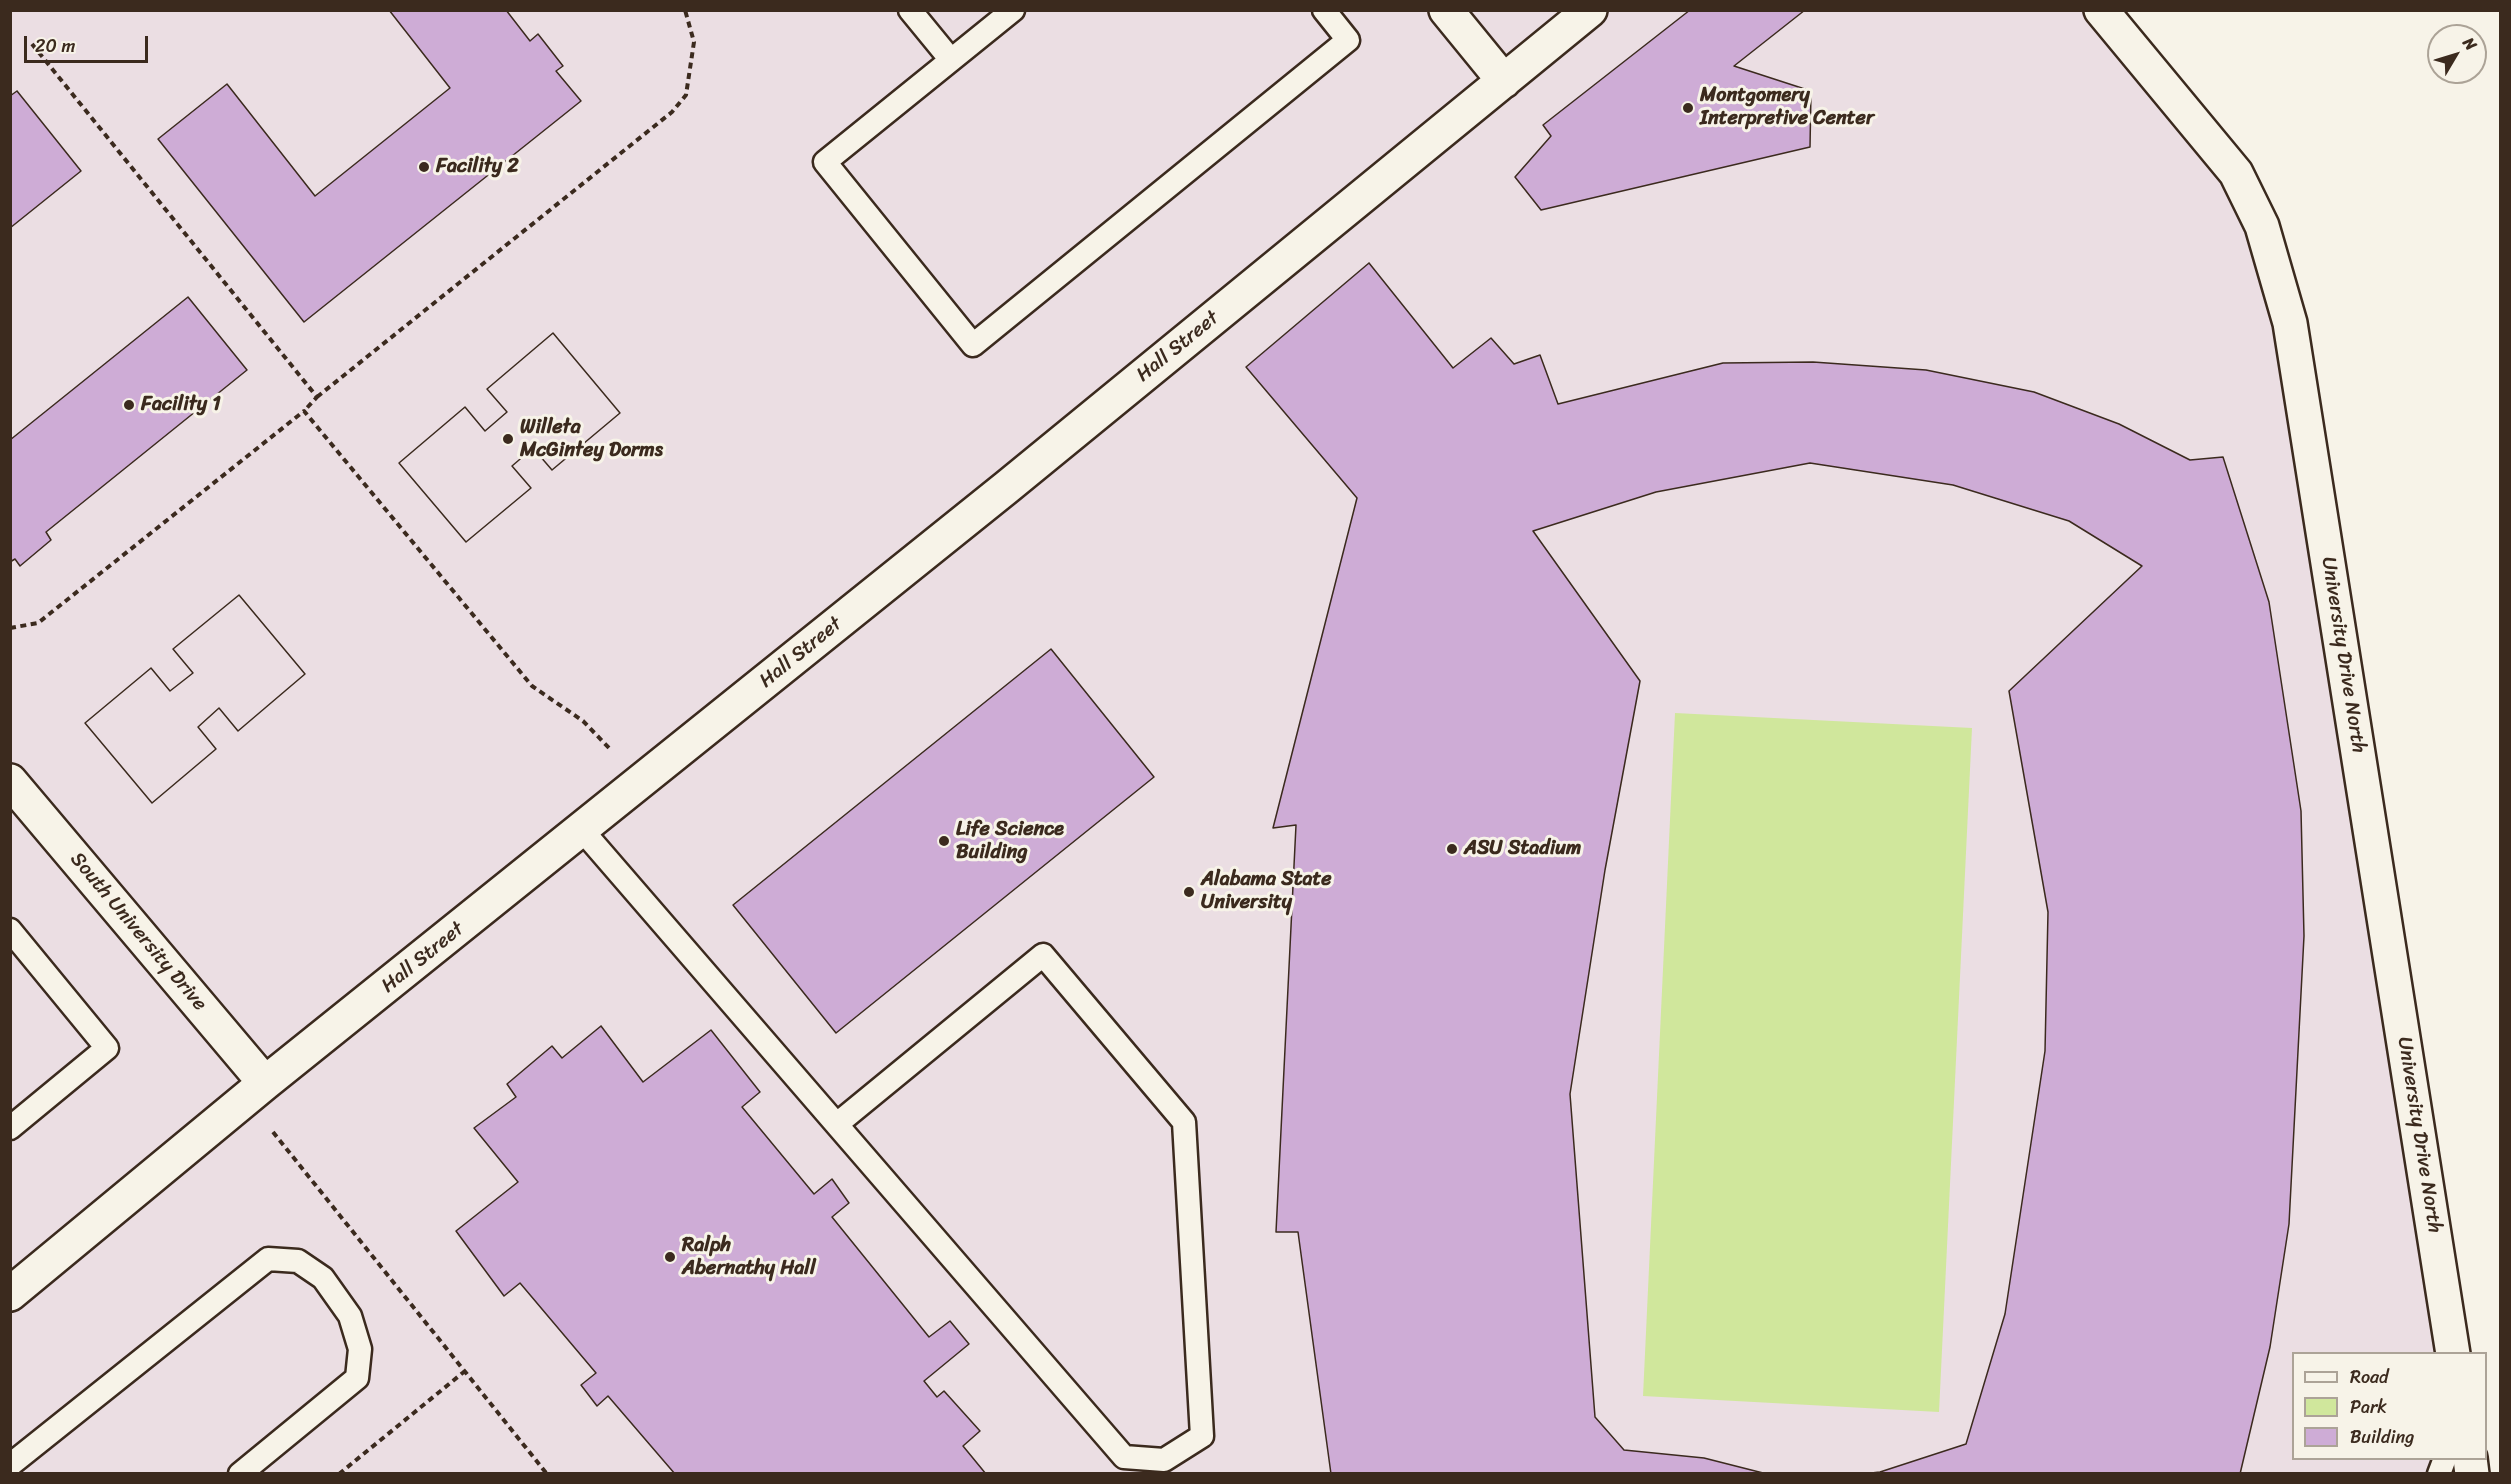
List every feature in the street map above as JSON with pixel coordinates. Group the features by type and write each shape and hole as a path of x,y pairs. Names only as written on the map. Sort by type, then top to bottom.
{"street":[{"path":"1446,10 1504,81"},
{"name":"Hall Street","path":"10,1294 265,1083 582,830 1590,10"},
{"name":"University Drive North","path":"2101,10 2236,173 2262,226 2290,323 2453,1352"},
{"name":"South University Drive","path":"10,781 265,1083"}],"lane":[{"path":"910,10 951,60"},
{"path":"1013,10 825,162 973,345 1348,40 1324,10"},
{"path":"582,830 1124,1457 1164,1460 1202,1436 1184,1122 1043,955 837,1124"},
{"path":"10,930 107,1048 10,1128"},
{"path":"10,1466 268,1259 298,1261 322,1278 350,1316 360,1349 357,1378 240,1473"}],"path":[{"path":"10,628 38,623 304,411 317,397 672,112 686,95 694,42 685,10"},
{"path":"32,44 317,397"},
{"path":"304,411 532,686 583,721 612,752"},
{"path":"273,1131 547,1473"},
{"path":"339,1473 465,1371"}],"shaded area":[{"name":"Alabama State University","path":"10,11 2087,11 2227,180 2275,314 2441,1352 2292,1352 2292,1460 2458,1460 2460,1473 11,1473"}],"green space":[{"path":"1675,713 1972,728 1939,1412 1643,1396"}],"building":[{"name":"Facility 2","path":"389,10 506,10 530,41 538,34 563,66 556,71 581,101 304,322 158,139 227,84 315,196 450,88"},
{"name":"Montgomery Interpretive Center","path":"1690,10 1805,10 1734,66 1811,91 1810,147 1541,210 1515,177 1551,136 1543,125"},
{"path":"17,91 81,171 10,228 10,96"},
{"name":"ASU Stadium","path":"1369,263 1453,368 1491,338 1514,364 1540,355 1558,404 1723,363 1813,362 1926,370 2034,392 2119,424 2190,460 2223,457 2269,602 2301,811 2304,936 2289,1224 2270,1347 2240,1474 1862,1474 1880,1472 1966,1444 2005,1314 2045,1051 2048,912 2009,691 2142,566 2069,521 1953,485 1810,463 1656,492 1533,531 1640,681 1605,870 1570,1094 1595,1417 1624,1450 1704,1458 1767,1474 1331,1474 1298,1232 1276,1232 1296,825 1273,828 1357,498 1246,367"},
{"name":"Facility 1","path":"188,297 247,370 46,532 51,540 20,566 15,559 10,562 10,440"},
{"name":"Willeta McGintey Dorms","path":"553,333 620,413 552,470 533,448 512,466 531,488 466,542 399,463 465,407 485,431 507,412 487,389"},
{"name":"Willeta McGintey Dorms","path":"553,333 620,413 552,470 533,448 512,466 531,488 466,542 399,463 465,407 485,431 507,412 487,389"},
{"path":"239,595 305,674 238,731 219,708 198,727 216,749 152,803 85,723 151,668 170,691 193,673 173,649"},
{"path":"239,595 305,674 238,731 219,708 198,727 216,749 152,803 85,723 151,668 170,691 193,673 173,649"},
{"name":"Life Science Building","path":"1051,649 1154,777 836,1033 733,905"},
{"name":"Ralph Abernathy Hall","path":"601,1026 643,1082 711,1030 760,1092 742,1107 814,1194 832,1179 849,1203 832,1217 929,1337 950,1321 969,1344 924,1381 937,1397 944,1391 980,1431 963,1446 986,1474 675,1474 608,1396 597,1406 581,1385 596,1373 520,1283 504,1296 456,1231 518,1182 474,1128 516,1097 507,1084 552,1046 562,1058"}],"place":[{"name":"Montgomery Interpretive Center","path":"1688,108"},
{"name":"Facility 2","path":"424,167"},
{"name":"Facility 1","path":"129,405"},
{"name":"Willeta McGintey Dorms","path":"508,439"},
{"name":"Life Science Building","path":"944,841"},
{"name":"ASU Stadium","path":"1452,849"},
{"name":"Alabama State University","path":"1189,892"},
{"name":"Ralph Abernathy Hall","path":"670,1257"}]}
